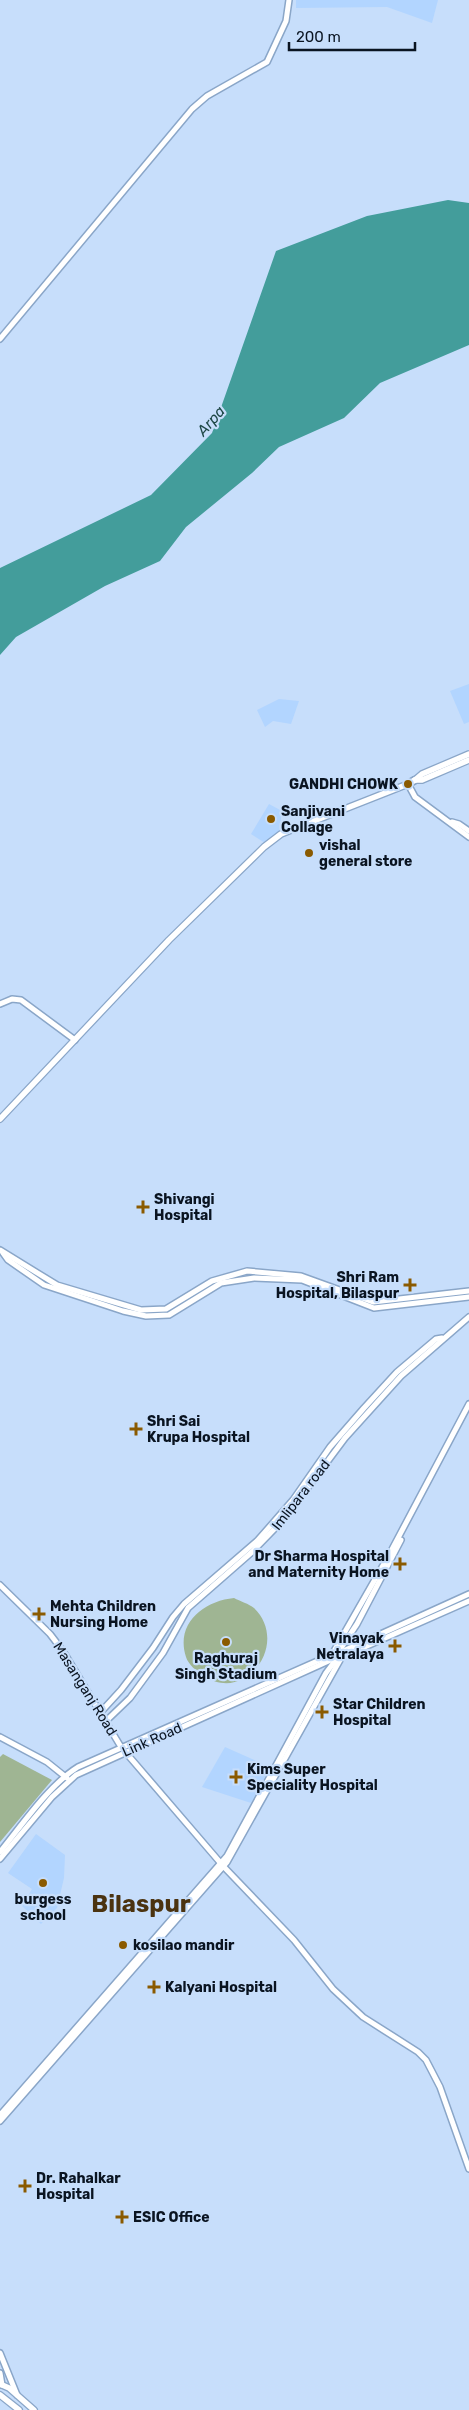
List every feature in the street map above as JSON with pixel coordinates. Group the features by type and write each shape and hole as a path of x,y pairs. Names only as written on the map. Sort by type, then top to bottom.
{"highway":[{"path":"408,784 415,780"}],"main road":[{"path":"415,780 422,774 469,754"},
{"path":"415,780 422,780 469,760"},
{"path":"0,1119 169,940 264,847 281,834 408,784"},
{"path":"1,2385 17,2395 34,2410"},
{"path":"0,2395 19,2410"}],"street":[{"path":"0,339 192,110 207,96 267,62 286,20 289,0"},
{"path":"408,784 415,797 469,837"},
{"path":"451,822 459,824 469,831"},
{"path":"0,1004 12,999 21,1000 75,1040"},
{"path":"2,1252 8,1260 34,1280 58,1291 146,1316 170,1311 221,1283 254,1278 302,1280 374,1308 469,1297"},
{"path":"170,1311 212,1281 247,1271 301,1276 373,1302 469,1292"},
{"name":"Imlipara road","path":"105,1722 130,1698 163,1653 188,1608 261,1544 297,1504 345,1438 368,1411 401,1376 442,1338 469,1317"},
{"name":"Imlipara road","path":"100,1714 121,1690 184,1604 258,1540 293,1500 341,1433 397,1372 436,1339 442,1338"},
{"path":"0,2121 237,1847 469,1404"},
{"path":"337,1656 357,1624 469,1412"},
{"name":"Masanganj Road","path":"0,1585 50,1634 63,1651 123,1750 223,1865 294,1940 348,2004 394,2039 418,2052 426,2060 440,2087 469,2168"},
{"name":"Link Road","path":"337,1656 469,1594"},
{"name":"Link Road","path":"0,1852 78,1767 123,1750 337,1656 469,1601"},
{"path":"0,1737 48,1762 67,1778"},
{"name":"Link Road","path":"0,1859 67,1778"},
{"path":"0,2115 223,1865"},
{"path":"0,2353 17,2395"},
{"path":"0,2373 1,2385"}],"shaded area":[{"path":"296,0 438,0 432,23 387,7 296,8"},
{"path":"448,200 469,203 469,345 380,383 344,418 279,447 252,473 186,527 160,561 105,586 16,637 0,655 0,568 151,495 212,433 276,251 367,216"},
{"path":"469,684 469,722 464,724 450,691"},
{"path":"279,699 299,701 291,724 273,721 265,727 257,710"},
{"name":"Sanjivani Collage","path":"269,804 282,811 280,827 283,829 265,843 251,834"},
{"name":"Raghuraj Singh Stadium","path":"234,1598 254,1608 264,1622 267,1637 265,1652 258,1666 248,1676 235,1682 220,1683 204,1676 193,1668 186,1657 185,1634 188,1624 203,1609 223,1600"},
{"name":"Kims Super Speciality Hospital","path":"225,1747 270,1767 251,1803 202,1787"},
{"path":"3,1754 52,1780 0,1842 0,1757"},
{"name":"burgess school","path":"36,1834 65,1855 64,1878 57,1908 41,1924 22,1906 32,1889 8,1873"}],"place":[{"name":"GANDHI CHOWK","path":"408,784"},
{"name":"Sanjivani Collage","path":"271,819"},
{"name":"vishal general store","path":"309,853"},
{"name":"Shivangi Hospital","path":"143,1207"},
{"name":"Shri Ram Hospital, Bilaspur","path":"410,1285"},
{"name":"Shri Sai Krupa Hospital","path":"136,1429"},
{"name":"Dr Sharma Hospital and Maternity Home","path":"400,1564"},
{"name":"Mehta Children Nursing Home","path":"39,1614"},
{"name":"Raghuraj Singh Stadium","path":"226,1642"},
{"name":"Vinayak Netralaya","path":"395,1646"},
{"name":"Star Children Hospital","path":"322,1712"},
{"name":"Kims Super Speciality Hospital","path":"236,1777"},
{"name":"burgess school","path":"43,1883"},
{"name":"kosilao mandir","path":"123,1945"},
{"name":"Kalyani Hospital","path":"154,1987"},
{"name":"Dr. Rahalkar Hospital","path":"25,2186"},
{"name":"ESIC Office","path":"122,2217"}],"district":[{"name":"Bilaspur","path":"141,1904"}],"water label":[{"name":"Arpa","path":"211,421"}]}
